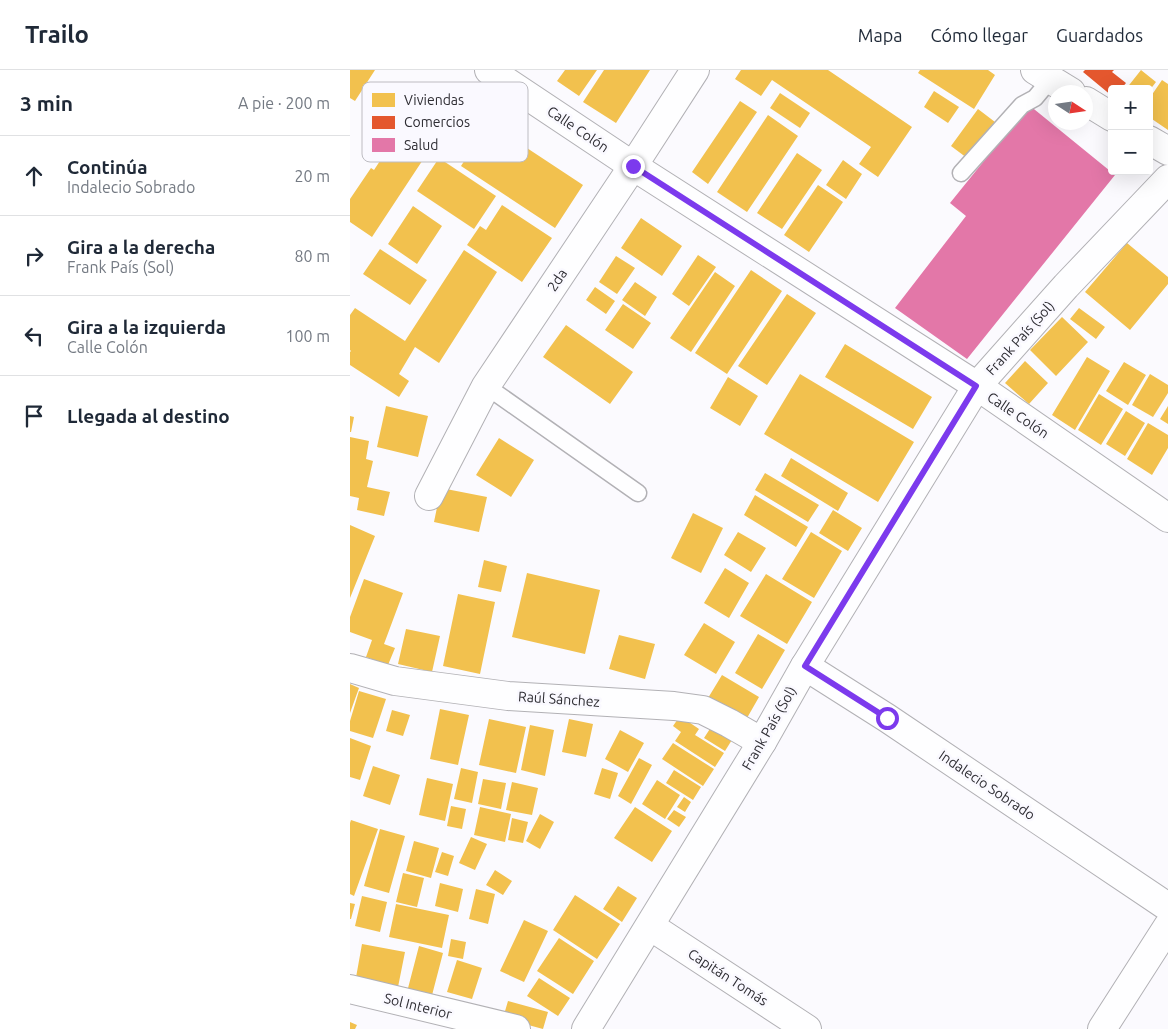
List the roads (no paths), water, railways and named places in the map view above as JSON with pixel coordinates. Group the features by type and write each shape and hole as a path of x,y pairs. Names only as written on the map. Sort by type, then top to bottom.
{"street":[{"name":"Calle Colón","path":"489,70 507,82"},
{"name":"2da","path":"429,496 486,386 696,70"},
{"name":"Calle Colón","path":"528,96 633,166 976,386 1168,518"},
{"path":"1093,105 1108,115"},
{"path":"1153,142 1168,151"},
{"name":"Frank País (Sol)","path":"586,1029 762,742 805,666 976,386 1066,286 1168,179"},
{"name":"Indalecio Sobrado","path":"805,666 887,718 1168,907"},
{"name":"Raúl Sánchez","path":"350,668 395,681 508,696 674,706 703,710 762,742"},
{"name":"Capitán Tomás","path":"650,926 807,1029"},
{"path":"1102,1029 1168,926"},
{"name":"Sol Interior","path":"350,989 516,1029"}],"lane":[{"path":"962,173 1022,105 1035,98 1054,78"},
{"path":"486,386 638,493"}]}
